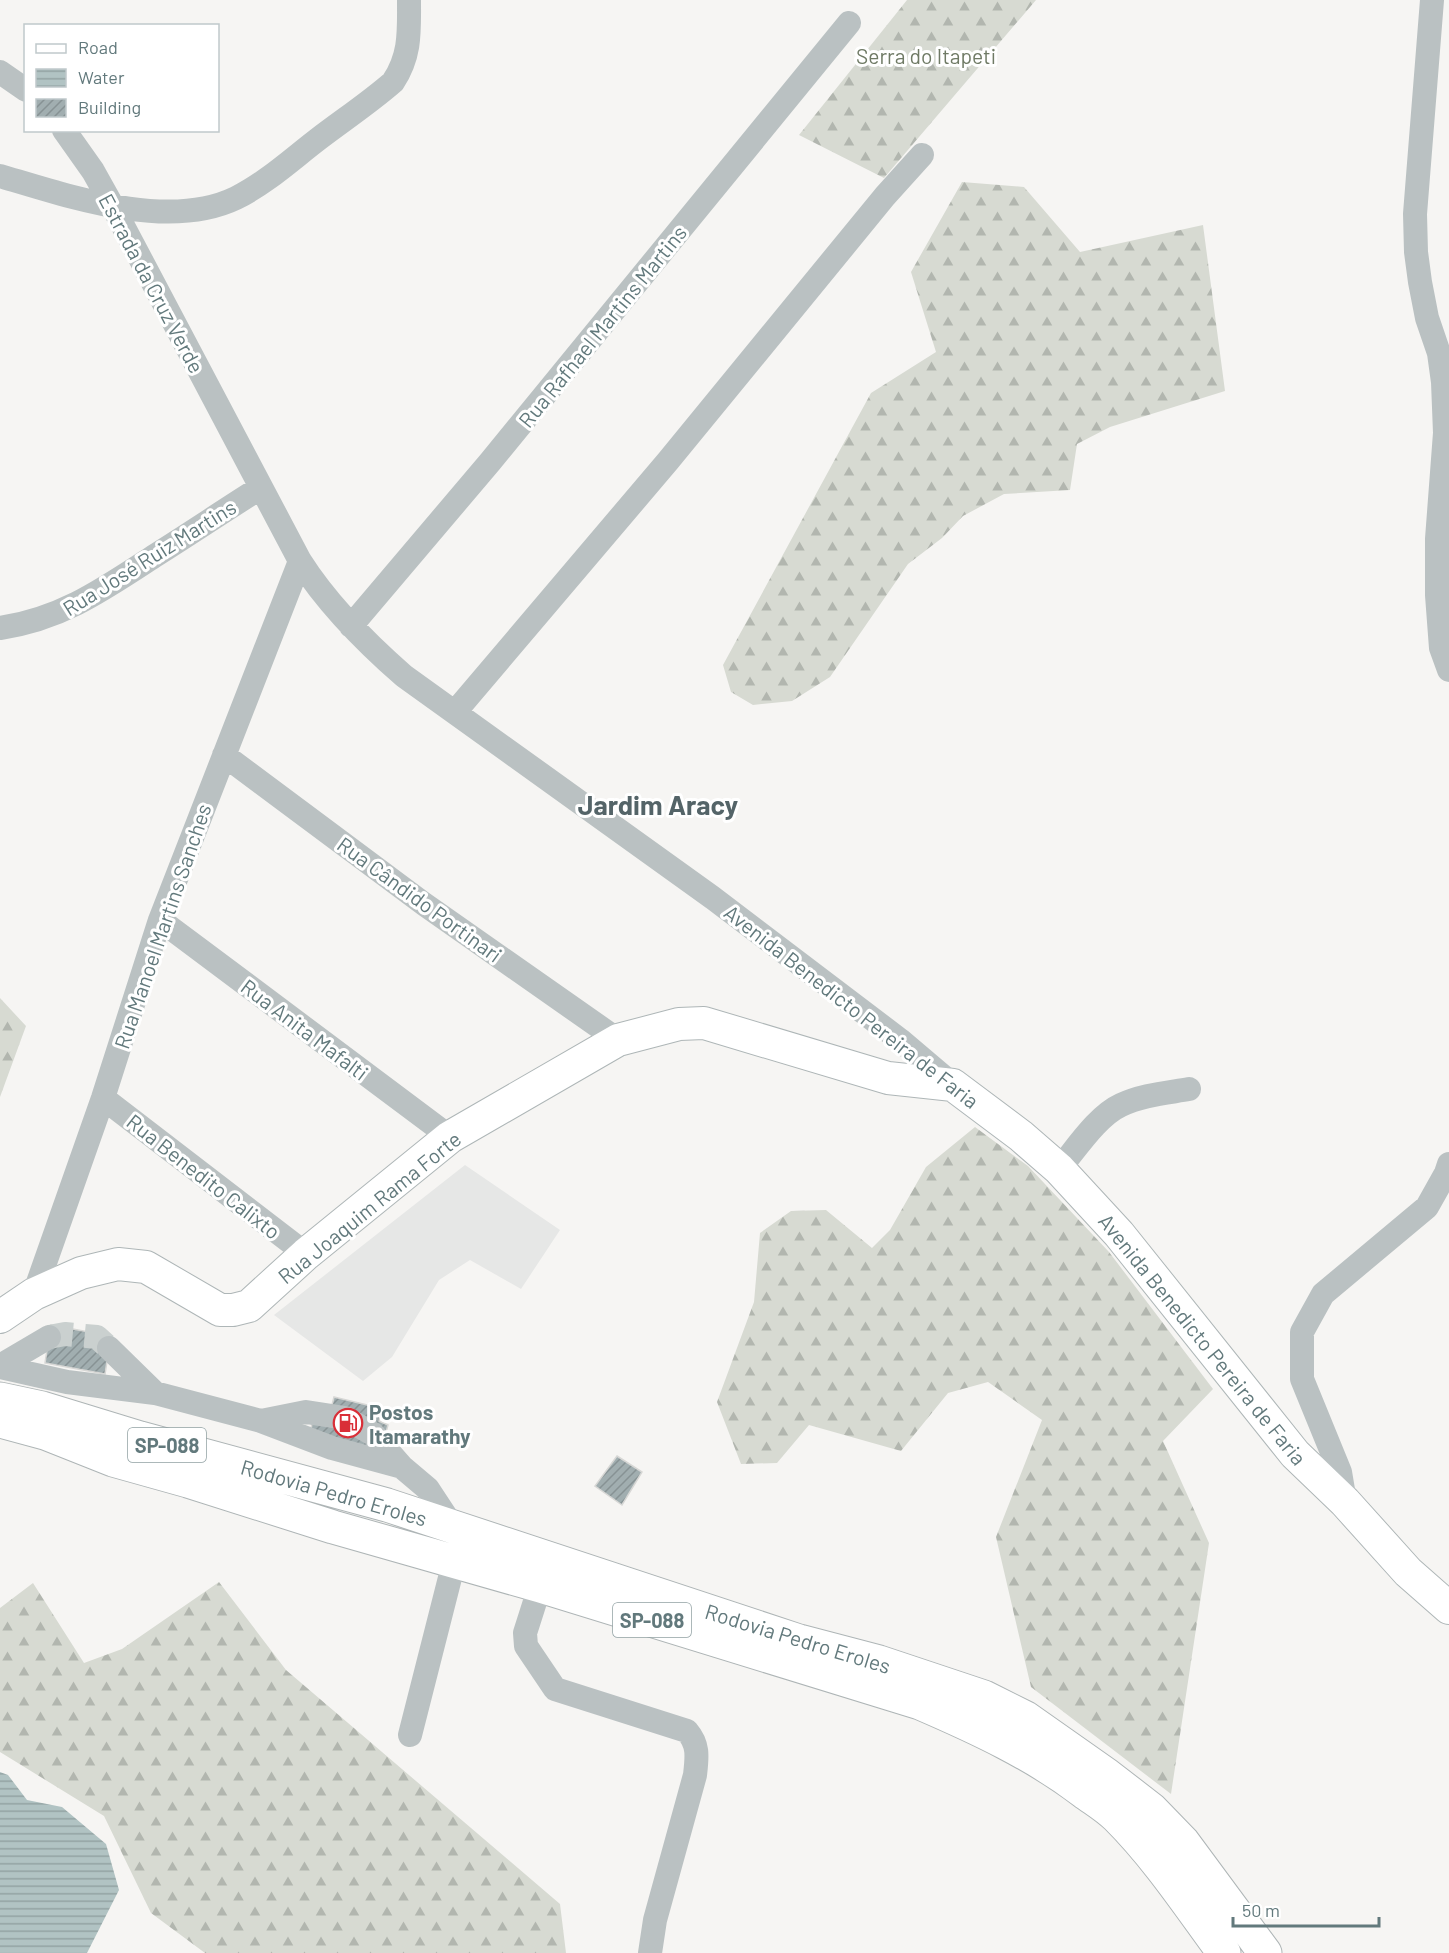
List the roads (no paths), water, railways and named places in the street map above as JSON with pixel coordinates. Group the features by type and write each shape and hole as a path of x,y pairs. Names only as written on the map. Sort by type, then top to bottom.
{"highway":[{"name":"Rodovia Pedro Eroles","path":"0,1399 42,1408 140,1438 387,1504 800,1641 879,1662 984,1697 1026,1718 1107,1774 1151,1809 1183,1842 1265,1953"},
{"name":"Rodovia Pedro Eroles","path":"0,1421 45,1433 113,1460 333,1527 540,1586 920,1703 1013,1746 1064,1777 1115,1815 1155,1859 1224,1953"},
{"path":"333,1527 325,1524 318,1517 316,1508 319,1499 334,1490"}],"main road":[{"name":"Rua Joaquim Rama Forte","path":"0,1317 34,1294 81,1273 118,1263 146,1267 220,1310 249,1306 306,1254 450,1137 618,1040 679,1024 704,1023 888,1078 953,1085"},
{"name":"Avenida Benedicto Pereira de Faria","path":"953,1085 1059,1168 1119,1234 1295,1454 1345,1502 1408,1572 1449,1608"}],"street":[{"path":"0,176 112,205 168,211 200,209 234,199 264,181 393,82 402,69 407,53 409,0"},
{"path":"1432,0 1415,214 1420,282 1438,353 1447,433 1437,539 1437,595 1442,648 1449,670"},
{"name":"Rua Rafhael Martins Martins","path":"351,626 490,462 849,23"},
{"path":"0,72 24,89"},
{"name":"Estrada da Cruz Verde","path":"65,132 93,171 112,205 235,438"},
{"path":"454,712 668,461 885,196 922,155"},
{"name":"Avenida Benedicto Pereira de Faria","path":"235,438 260,488 315,585 351,626 404,676 803,965 900,1040 953,1085"},
{"name":"Rua José Ruiz Martins","path":"0,628 27,624 62,612 104,589 260,488"},
{"name":"Rua Manoel Martins Sanches","path":"34,1294 103,1098 160,920 300,561"},
{"name":"Rua Cândido Portinari","path":"224,755 424,904 618,1040"},
{"name":"Rua Anita Mafalti","path":"160,920 450,1137"},
{"path":"1059,1168 1104,1116 1119,1106 1140,1098 1189,1089"},
{"name":"Rua Benedito Calixto","path":"103,1098 306,1254"},
{"path":"1345,1502 1340,1472 1302,1379 1302,1332 1323,1294 1427,1207 1449,1164"},
{"path":"0,1366 49,1337"},
{"path":"109,1348 155,1393"},
{"path":"0,1366 67,1382 155,1393 261,1420 332,1448 402,1467"},
{"path":"261,1420 306,1412 345,1418 373,1434 402,1467 428,1489 453,1527"},
{"path":"410,1735 427,1626 454,1562"},
{"path":"540,1586 525,1633 526,1646 555,1689 687,1731 694,1739 698,1754 695,1775 655,1920 650,1953"}],"water":[{"path":"0,1772 8,1775 27,1800 62,1807 106,1844 119,1890 87,1953 0,1953"}],"tunnel":[{"path":"49,1337 65,1334 97,1337 109,1348"}],"place":[{"name":"Postos Itamarathy","path":"348,1423"}],"district":[{"name":"Jardim Aracy","path":"658,804"}],"park label":[{"name":"Serra do Itapeti","path":"926,55"}]}
